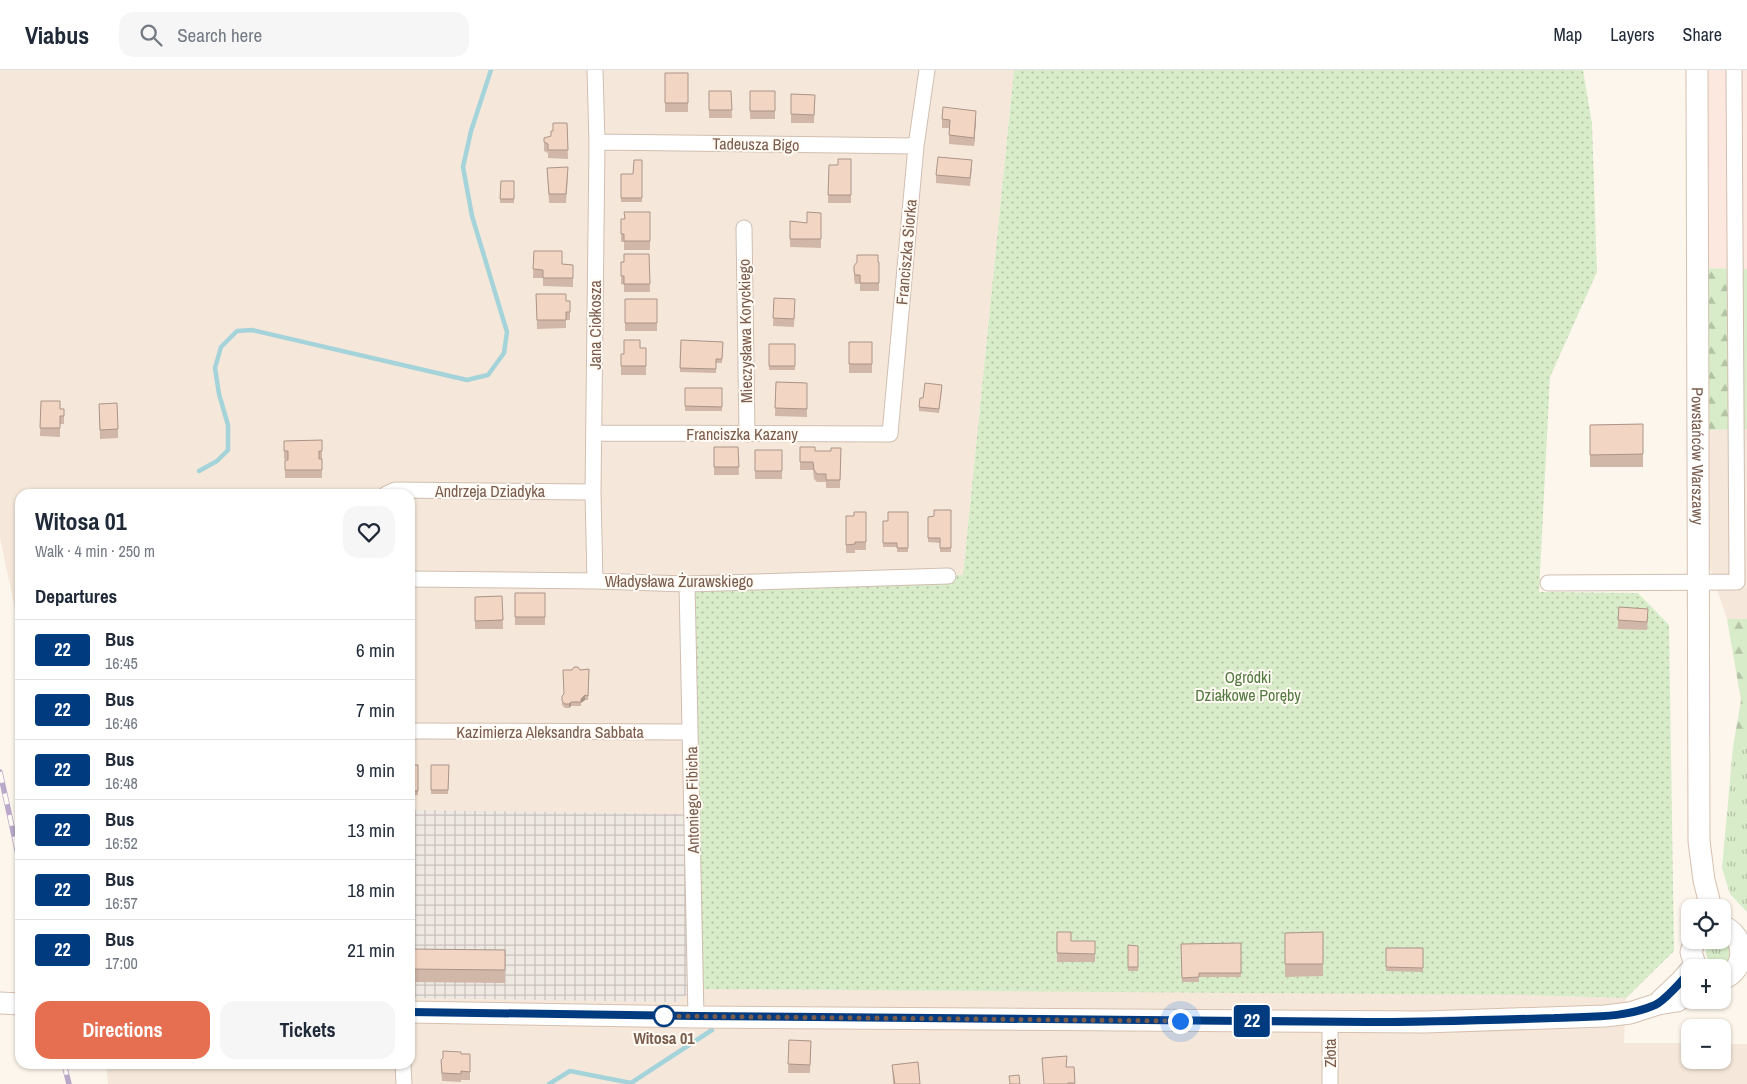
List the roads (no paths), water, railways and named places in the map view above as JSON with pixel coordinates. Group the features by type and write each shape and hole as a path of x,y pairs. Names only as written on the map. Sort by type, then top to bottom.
{"street":[{"name":"Jana Ciołkosza","path":"595,70 597,142 593,492 595,581"},
{"name":"Franciszka Siorka","path":"890,434 916,146 928,70"},
{"name":"Powstańców Warszawy","path":"1697,70 1699,841 1708,899"},
{"path":"1548,584 1742,582 1734,70"},
{"name":"Tadeusza Bigo","path":"597,142 916,146"},
{"name":"Mieczysława Koryckiego","path":"744,228 747,434"},
{"name":"Franciszka Kazany","path":"595,433 890,434"},
{"name":"Andrzeja Dziadyka","path":"415,490 593,492"},
{"name":"Władysława Żurawskiego","path":"415,579 687,584 948,576"},
{"name":"Antoniego Fibicha","path":"687,584 696,1016"},
{"name":"Kazimierza Aleksandra Sabbata","path":"415,731 690,732"},
{"name":"Powstańców Warszawy","path":"1694,899 1693,882 1699,841"},
{"path":"1731,930 1737,932 1746,946 1745,960 1735,975"},
{"path":"1658,1004 1681,982"},
{"path":"415,1012 1424,1022 1606,1016 1630,1013 1681,999"},
{"path":"0,1003 15,1004"},
{"name":"Złota","path":"1330,1022 1330,1084"},
{"path":"404,1069 404,1084"}],"waterway":[{"path":"199,471 217,461 228,450 228,425 219,394 215,368 221,347 237,331 252,330 467,380 488,375 504,353 507,332 472,216 463,167 471,131 491,70"},
{"path":"549,1084 570,1071 631,1083 712,1030"}],"railway":[{"path":"0,772 15,840"},
{"path":"65,1069 69,1084"}],"place":[{"name":"Witosa 01","path":"664,1016"}],"park label":[{"name":"Ogródki Działkowe Poręby","path":"1248,686"}]}
